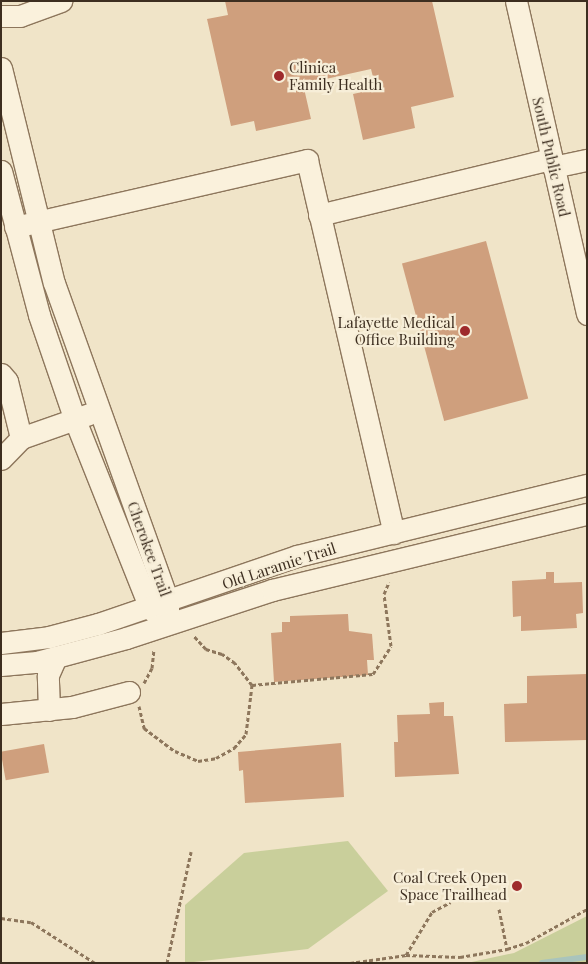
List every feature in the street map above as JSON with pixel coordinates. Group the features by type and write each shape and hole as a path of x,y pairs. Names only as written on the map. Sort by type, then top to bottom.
{"street":[{"path":"1,6 8,1"},
{"path":"1,16 20,16 61,1"},
{"name":"South Public Road","path":"516,1 587,314"},
{"name":"Cherokee Trail","path":"1,68 54,282 99,410 159,605"},
{"path":"15,227 307,160 394,533"},
{"path":"320,215 552,163 587,160"},
{"name":"Cherokee Trail","path":"1,171 39,316 76,420 167,624"},
{"path":"1,374 8,381 21,438"},
{"path":"1,459 21,438 76,420 99,410"},
{"name":"Old Laramie Trail","path":"1,643 49,637 159,605 297,556 587,485"},
{"name":"Old Laramie Trail","path":"1,665 56,657 272,590 587,514"},
{"path":"49,710 48,674 56,657"},
{"path":"1,714 49,710 137,693"}],"path":[{"path":"252,685 373,674 391,646 384,594 389,582"},
{"path":"154,646 152,668 137,693 144,728 180,754 198,761 216,758 234,748 246,734 252,685 235,663 206,650 191,633"},
{"path":"167,963 191,852"},
{"path":"406,955 432,912 451,902"},
{"path":"499,909 507,949"},
{"path":"350,963 406,955 444,958 507,949 534,939 587,909"},
{"path":"1,918 31,922 95,963"}],"green space":[{"path":"348,841 388,891 308,949 185,963 185,905 244,853"},
{"path":"587,916 587,963 467,963 514,953"}],"building":[{"name":"Clinica Family Health","path":"225,1 432,1 454,97 411,107 415,128 363,140 353,94 376,89 371,69 303,84 311,119 256,131 254,121 231,126 207,19 228,15"},
{"name":"Lafayette Medical Office Building","path":"486,241 528,398 444,421 402,264"},
{"path":"546,572 554,572 554,583 582,582 583,613 576,614 577,628 521,631 521,616 513,617 512,581 546,579"},
{"path":"348,614 349,631 372,634 374,660 367,660 368,675 274,682 271,633 282,632 282,622 290,622 290,616"},
{"path":"587,674 587,740 505,742 504,704 527,703 527,676"},
{"path":"444,702 444,716 453,716 459,774 395,777 394,742 398,742 397,715 430,714 429,703"},
{"path":"341,743 344,797 245,803 243,770 239,771 238,752"},
{"path":"44,744 49,773 6,780 1,752"}],"waterway":[{"path":"542,963 587,957"}],"place":[{"name":"Clinica Family Health","path":"279,76"},
{"name":"Lafayette Medical Office Building","path":"465,331"},
{"name":"Coal Creek Open Space Trailhead","path":"517,886"}]}
